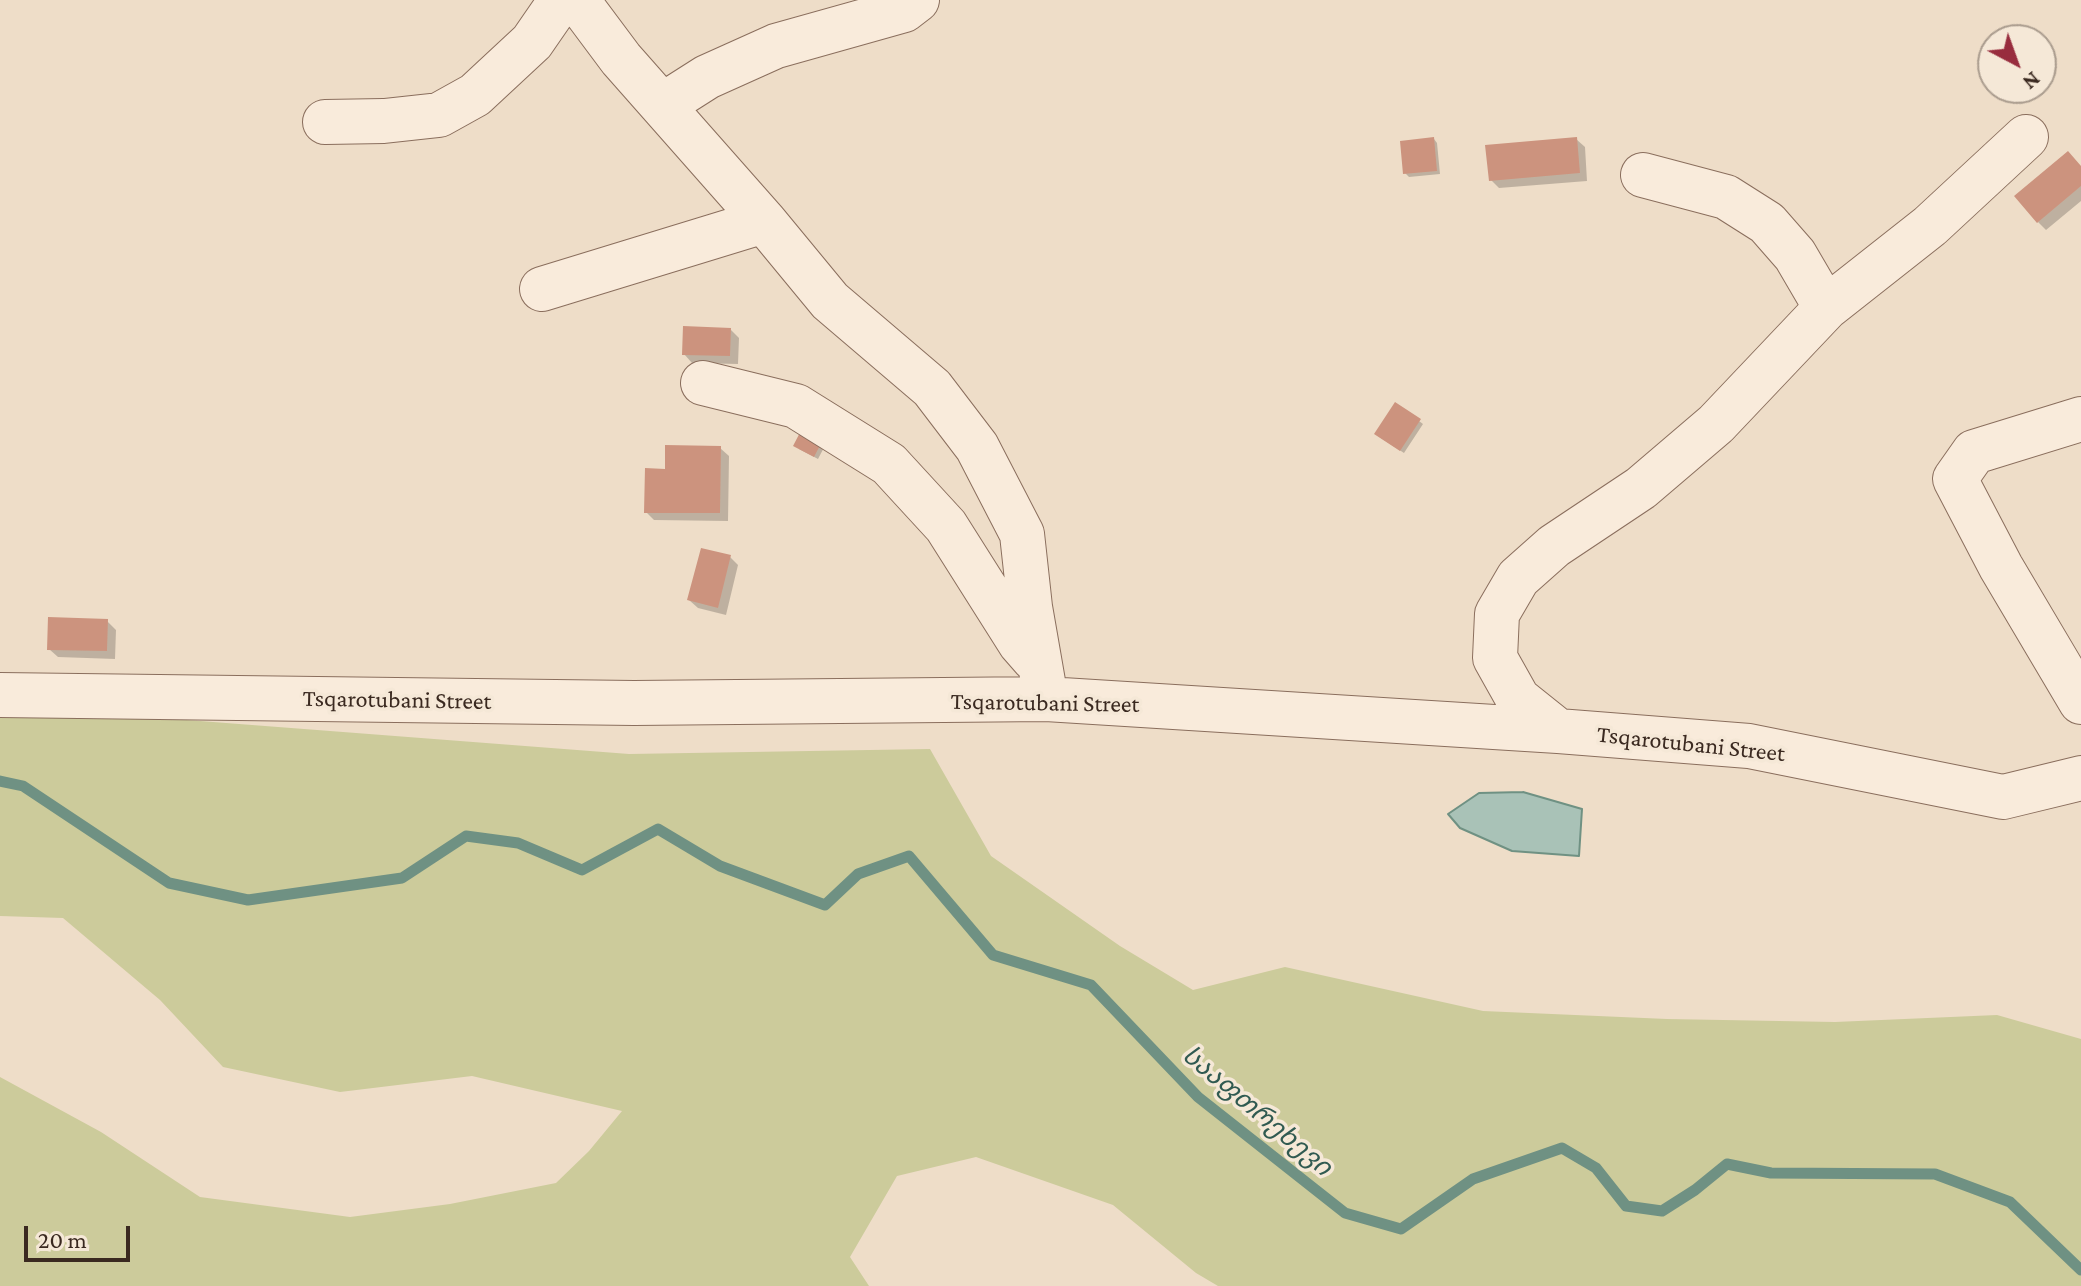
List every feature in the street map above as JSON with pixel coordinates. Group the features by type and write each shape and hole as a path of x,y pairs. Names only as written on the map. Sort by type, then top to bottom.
{"street":[{"path":"325,122 384,121 439,115 475,95 532,42 561,0"},
{"path":"577,0 621,59 830,301 932,388 977,447 1022,534 1044,683"},
{"path":"663,105 707,77 776,46 904,10 917,0"},
{"path":"1558,731 1518,699 1495,658 1497,614 1518,578 1554,546 1641,488 1716,424 1826,308 1930,226 2026,137"},
{"path":"1643,175 1726,197 1767,223 1795,255 1826,308"},
{"path":"542,289 764,221"},
{"path":"703,383 796,406 889,464 946,526 1044,683"},
{"path":"2081,419 1974,452 1955,479 2001,567 2081,702"},
{"name":"Tsqarotubani Street","path":"0,695 634,703 1044,683 1749,746 2003,797 2081,778"}],"green space":[{"path":"109,714 629,754 930,749 991,856 1120,946 1193,990 1285,967 1483,1011 1835,1022 1997,1015 2081,1039 2081,1286 1218,1286 1196,1273 1113,1205 976,1157 897,1176 850,1257 869,1286 0,1286 0,1077 101,1132 200,1197 350,1217 450,1204 556,1183 589,1151 622,1111 472,1076 340,1092 223,1067 160,1000 63,918 0,916 0,716"}],"shaded area":[{"path":"1523,792 1582,809 1579,856 1512,851 1460,828 1448,814 1479,793"}],"building":[{"path":"1434,137 1437,171 1403,174 1400,141"},
{"path":"1577,137 1580,173 1489,181 1485,145"},
{"path":"2068,151 2081,166 2081,186 2037,223 2014,196"},
{"path":"683,326 731,328 730,356 682,355"},
{"path":"1395,402 1421,419 1400,451 1374,434"},
{"path":"806,421 827,432 814,457 793,446"},
{"path":"665,445 721,446 720,513 644,513 645,468 665,469"},
{"path":"701,548 731,555 718,608 687,600"},
{"path":"48,617 108,619 107,651 47,650"}],"waterway":[{"name":"სააფთრეხევი","path":"0,781 23,786 169,883 248,900 402,878 466,836 518,843 582,870 658,829 720,866 825,905 858,874 909,856 993,955 1091,985 1198,1097 1345,1213 1401,1229 1473,1179 1562,1148 1596,1168 1626,1206 1662,1211 1727,1164 1771,1173 1935,1174 2010,1202 2081,1270"}]}
